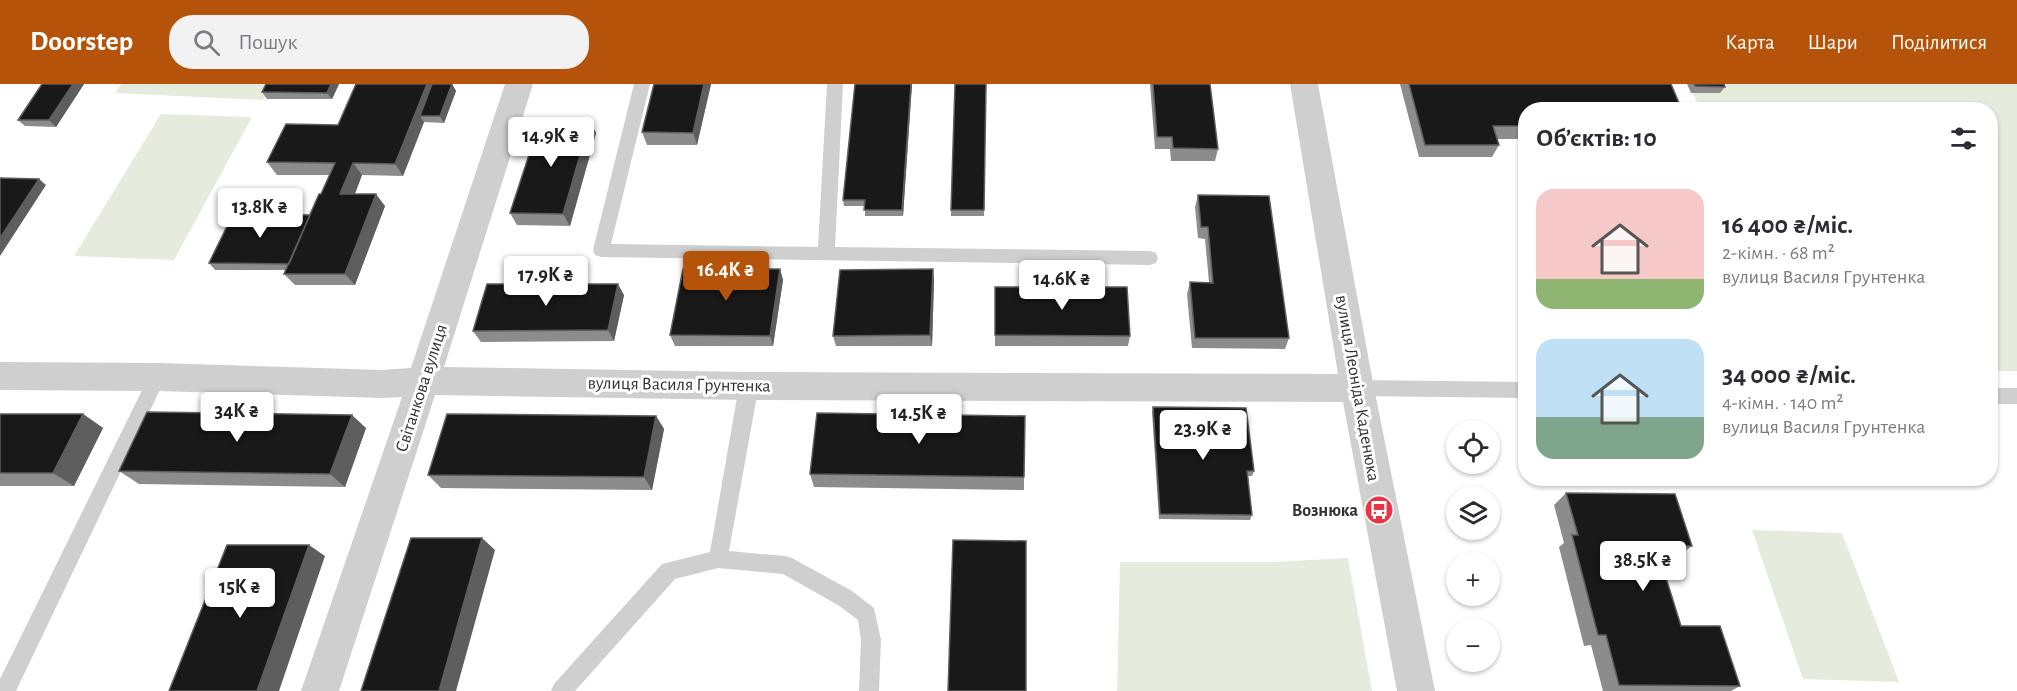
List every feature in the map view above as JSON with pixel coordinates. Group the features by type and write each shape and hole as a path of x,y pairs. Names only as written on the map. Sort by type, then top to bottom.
{"street":[{"name":"Світанкова вулиця","path":"320,691 519,84"},
{"name":"вулиця Леоніда Каденюка","path":"1304,84 1357,388 1416,691"},
{"name":"вулиця Василя Грунтенка","path":"0,376 157,377 382,384 423,381 748,386 1357,388"}],"lane":[{"path":"642,84 601,250 1150,258"},
{"path":"826,253 835,84"},
{"path":"5,691 157,377"},
{"path":"718,559 748,386"},
{"path":"1357,388 1518,390"},
{"path":"1998,396 2017,396"},
{"path":"561,691 669,571 718,559 785,565 845,598 867,615 871,640 869,691"}],"shaded area":[{"path":"121,84 272,84 263,100 115,93"},
{"path":"1689,84 2017,84 2017,371 1998,371 1998,102 1697,102"},
{"path":"161,114 252,117 174,260 74,256"},
{"path":"1752,530 1842,533 1899,682 1803,679"},
{"path":"1348,558 1372,691 1117,691 1120,562 1274,562"}],"building":[{"path":"42,84 73,84 49,120 18,120"},
{"path":"266,84 331,84 327,93 262,92"},
{"path":"356,84 427,84 395,164 353,163 340,194 376,194 345,274 284,274 335,163 267,162 286,124 338,125"},
{"path":"432,84 452,84 440,116 420,116"},
{"path":"654,84 704,84 693,133 642,132"},
{"path":"855,84 911,84 902,210 864,210 865,200 843,200"},
{"path":"955,84 986,84 984,210 951,210"},
{"path":"1153,84 1210,84 1218,149 1173,148 1172,137 1157,137"},
{"path":"1409,84 1671,84 1679,102 1518,102 1518,126 1493,126 1499,145 1425,145"},
{"path":"1694,84 1724,84 1725,87 1695,86"},
{"path":"540,121 590,121 563,214 510,213"},
{"path":"0,178 39,179 0,238"},
{"path":"1198,195 1269,196 1289,338 1195,338 1190,282 1213,283 1208,227 1201,227"},
{"path":"233,214 310,215 289,264 209,263"},
{"path":"683,269 780,269 770,336 670,335"},
{"path":"933,269 930,335 833,336 840,270"},
{"path":"487,284 618,284 608,330 473,331"},
{"path":"995,287 1127,287 1130,336 995,335"},
{"path":"1153,407 1246,408 1254,471 1247,471 1252,515 1160,514"},
{"path":"147,412 352,415 330,474 119,471"},
{"path":"817,413 1025,416 1024,477 810,474"},
{"path":"0,414 83,414 53,473 0,473"},
{"path":"447,414 656,416 644,477 428,475"},
{"path":"1566,493 1675,494 1692,546 1656,546 1681,626 1720,626 1740,686 1619,685 1606,635 1598,635 1572,535 1578,535"},
{"path":"411,538 482,538 439,691 361,691"},
{"path":"953,540 1026,541 1026,691 948,691"},
{"path":"227,545 309,545 257,691 169,691"}],"place":[{"name":"Вознюка","path":"1379,510"}]}
